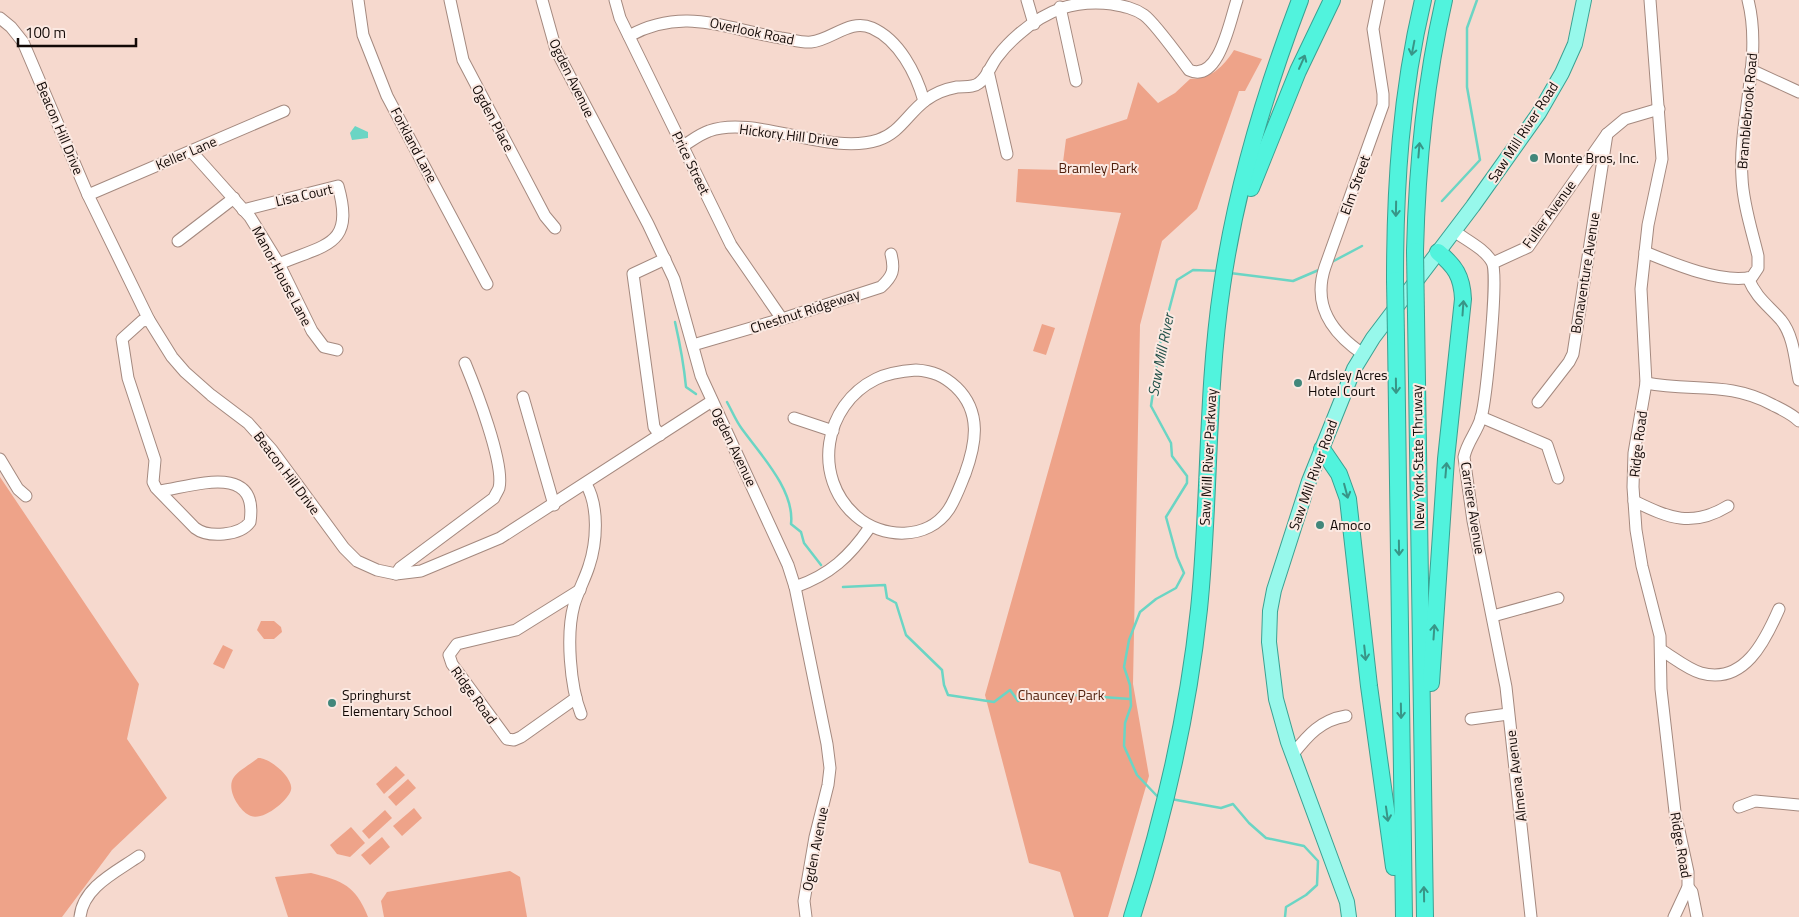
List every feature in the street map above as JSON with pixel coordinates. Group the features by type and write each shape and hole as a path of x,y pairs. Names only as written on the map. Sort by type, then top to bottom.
{"highway":[{"name":"Saw Mill River Parkway","path":"1143,917 1196,697 1207,619 1227,284 1231,260 1251,149 1300,0"},
{"name":"Saw Mill River Parkway","path":"1231,260 1274,104 1310,0"},
{"path":"1251,188 1291,88 1332,0"},
{"name":"New York State Thruway","path":"1404,917 1395,280 1396,194 1400,136 1407,79 1423,0"},
{"name":"New York State Thruway","path":"1425,917 1415,251 1418,166 1424,109 1444,0"},
{"path":"1423,785 1446,459 1463,299 1462,282 1456,269 1438,252"},
{"path":"1322,449 1343,482 1349,504 1369,686 1389,827 1399,917"},
{"name":"Saw Mill River Parkway","path":"1132,917 1168,809"}],"main road":[{"name":"Saw Mill River Road","path":"1349,917 1347,902 1335,867 1283,726 1271,673 1268,642 1270,610 1287,548 1322,449 1342,396 1363,354 1454,232 1531,124 1562,73 1578,36 1584,0"}],"street":[{"name":"Forkland Lane","path":"358,0 363,35 387,96 487,284"},
{"name":"Ogden Place","path":"450,0 463,60 546,216 555,228"},
{"name":"Ogden Avenue","path":"542,0 556,50 665,259 674,280 701,376 764,510 795,587 827,744 830,768 804,901 808,916"},
{"name":"Price Street","path":"615,0 629,36 731,245 782,319"},
{"path":"1027,0 1034,24"},
{"name":"Hickory Hill Drive","path":"683,146 709,131 726,128 742,128 817,141 853,143 877,141 892,134 924,100 936,93 977,85 998,55 1019,34 1060,7 1076,2 1113,2 1129,7 1146,16 1190,70 1197,74 1207,70 1217,60 1237,0"},
{"name":"Elm Street","path":"1363,354 1346,342 1332,327 1324,306 1322,282 1383,105 1383,90 1372,29 1379,0"},
{"name":"Ridge Road","path":"1650,0 1660,108 1662,159 1648,225 1641,289 1646,383 1634,453 1634,501 1642,566 1655,613 1661,650 1661,689 1675,812 1688,872 1688,886 1692,892 1698,917"},
{"name":"Bramblebrook Road","path":"1748,0 1753,20 1742,179 1758,256 1758,268 1752,277 1748,278"},
{"path":"1060,7 1076,81"},
{"name":"Beacon Hill Drive","path":"0,18 12,27 22,42 88,195 149,320 172,357 185,372 211,395 248,423 260,436 351,557 377,570 396,574 421,571 500,538 554,505 712,401"},
{"name":"Overlook Road","path":"629,36 642,28 676,20 704,20 760,35 810,42 830,38 840,30 857,25 871,27 888,39 903,56 924,100"},
{"path":"1751,70 1799,92"},
{"path":"988,71 1007,154"},
{"name":"Fuller Avenue","path":"1493,263 1528,247 1607,134 1626,119 1660,108"},
{"name":"Keller Lane","path":"88,195 284,111"},
{"name":"Bonaventure Avenue","path":"1538,402 1569,362 1572,354 1607,134"},
{"name":"Manor House Lane","path":"190,152 250,217 279,264 312,331 324,347 337,350"},
{"name":"Lisa Court","path":"243,210 338,186 344,219 342,231 332,241 279,264"},
{"path":"178,241 234,198"},
{"path":"1454,232 1486,254 1493,263"},
{"path":"1645,252 1686,269 1742,279 1748,278 1754,292 1781,321 1789,334 1799,380"},
{"name":"Chestnut Ridgeway","path":"693,345 782,319 881,286 892,277 894,267 891,254"},
{"path":"660,435 654,426 633,274 665,259"},
{"name":"Carriere Avenue","path":"1493,263 1494,309 1481,417 1464,457 1473,521 1497,636"},
{"path":"149,320 142,320 122,339 128,378 155,460 152,477 160,492 201,533 227,533 244,529 250,522 251,505 249,498 244,490 234,484 218,482 160,492"},
{"path":"396,574 400,568 494,498 499,488 500,474 489,431 479,397 465,363"},
{"path":"916,370 938,374 958,389 970,403 975,425 974,444 957,493 945,514 928,526 910,533 886,532 870,527 846,507 834,490 828,457 833,431 841,412 859,391 875,379 896,372 916,370"},
{"path":"1646,383 1665,386 1729,389 1754,394 1798,416"},
{"path":"523,397 554,505"},
{"path":"1481,417 1547,445 1558,478"},
{"path":"794,418 833,431"},
{"path":"0,459 18,489 26,496"},
{"path":"581,714 576,698 570,634 574,606 590,565 595,526 592,495 586,484"},
{"path":"1634,501 1665,516 1689,520 1714,515 1728,506"},
{"path":"795,587 830,572 857,546 870,527"},
{"name":"Ridge Road","path":"576,698 521,737 514,740 507,739 452,664 449,655 457,644 516,630 580,590"},
{"path":"1493,616 1558,598"},
{"path":"1661,650 1699,672 1714,675 1730,672 1751,658 1769,630 1779,609"},
{"name":"Almena Avenue","path":"1497,636 1531,912"},
{"path":"1471,719 1508,714"},
{"path":"1293,754 1310,732 1332,719 1346,716"},
{"path":"1739,807 1755,802 1799,805"},
{"path":"80,913 96,885 139,856"},
{"path":"1674,917 1688,886"},
{"path":"1531,912 1539,917"}],"green space":[{"name":"Chauncey Park","path":"1234,50 1262,59 1245,91 1239,91 1197,209 1162,241 1140,325 1133,684 1149,776 1108,917 1074,917 1060,872 1029,863 985,695 1121,213 1016,202 1018,169 1062,170 1066,139 1127,119 1138,82 1158,103 1175,93 1190,79 1204,77 1216,71"},
{"path":"1042,324 1055,328 1046,355 1033,351"},
{"path":"0,477 139,684 127,739 167,798 112,850 62,917 0,917"},
{"path":"261,621 274,621 281,627 282,632 274,639 264,639 257,630"},
{"path":"223,645 233,650 224,669 213,664"},
{"path":"258,758 268,761 280,769 289,780 291,790 285,799 274,809 262,816 256,817 242,810 235,800 231,788 236,774"},
{"path":"396,766 405,775 384,794 376,784"},
{"path":"408,779 416,788 396,806 388,797"},
{"path":"414,808 422,818 402,836 393,826"},
{"path":"385,810 392,818 369,839 362,831"},
{"path":"351,827 365,843 350,857 337,854 330,845"},
{"path":"382,837 390,847 370,865 361,855"},
{"path":"510,871 520,877 527,917 384,917 381,901 387,892"},
{"path":"311,873 347,886 358,898 368,917 288,917 275,877"}],"water":[{"path":"355,126 368,132 368,138 352,140 350,133"}],"waterway":[{"name":"Saw Mill River","path":"1442,201 1480,160 1467,87 1467,28 1477,0"},
{"name":"Saw Mill River","path":"1330,263 1362,246"},
{"name":"Saw Mill River","path":"1230,273 1293,281 1321,269"},
{"name":"Saw Mill River","path":"1161,797 1157,796 1137,775 1124,746 1125,723 1131,706 1130,685 1124,667 1129,640 1140,612 1156,599 1176,588 1184,573 1177,557 1166,517 1187,483 1187,476 1172,456 1171,443 1151,406 1160,344 1177,280 1193,270 1219,271"},
{"path":"675,322 686,387 696,394"},
{"path":"727,402 740,426 782,486 788,499 791,524 801,532 804,543 821,565"},
{"path":"843,587 885,585 887,598 896,603 906,635 942,670 944,685 948,695 994,702 1010,690 1018,701 1046,693 1130,699"},
{"name":"Saw Mill River","path":"1171,799 1221,808 1233,804 1249,823 1266,838 1304,846 1318,861 1317,885 1306,895 1286,907 1285,917"}],"place":[{"name":"Monte Bros, Inc.","path":"1534,158"},
{"name":"Ardsley Acres Hotel Court","path":"1298,383"},
{"name":"Amoco","path":"1320,525"},
{"name":"Springhurst Elementary School","path":"332,703"}],"park label":[{"name":"Bramley Park","path":"1098,168"}]}
